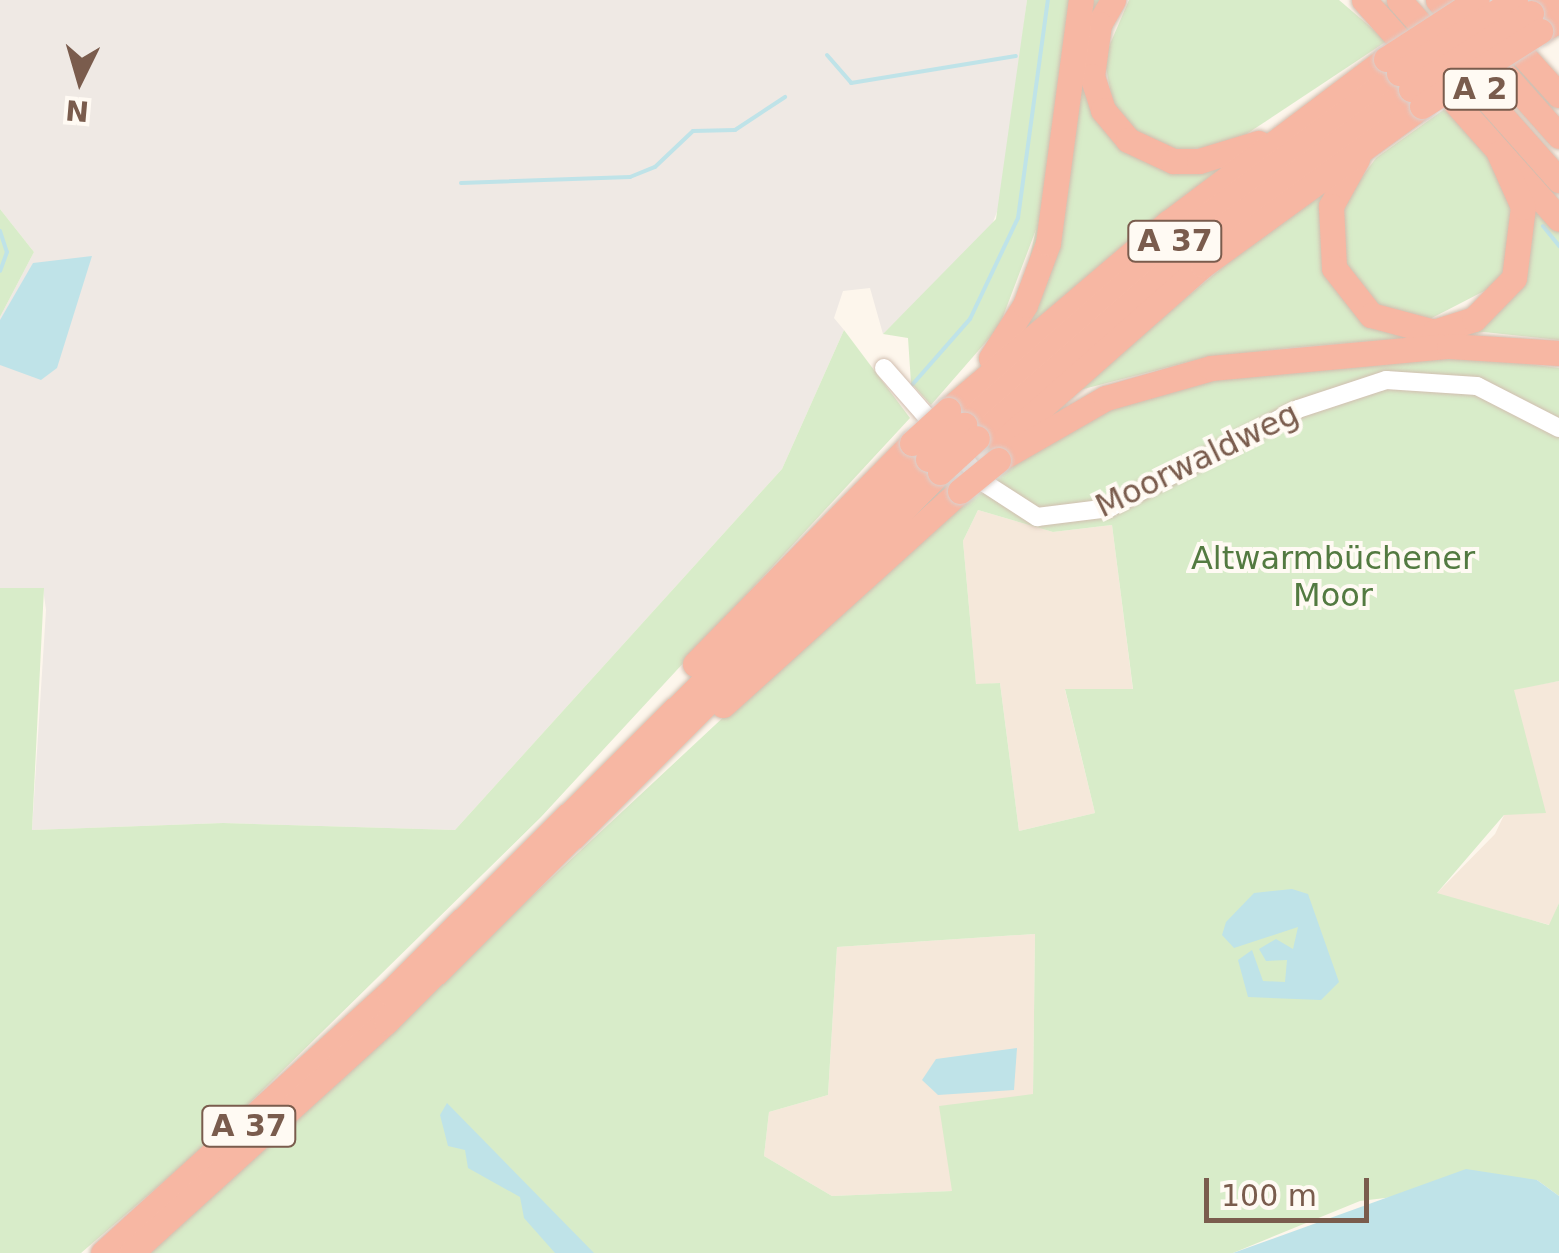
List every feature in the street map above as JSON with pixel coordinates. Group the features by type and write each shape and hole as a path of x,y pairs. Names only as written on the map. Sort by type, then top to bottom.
{"highway":[{"path":"939,470 973,431 1048,243 1081,0"},
{"path":"1113,0 1094,41 1092,76 1103,110 1128,140 1172,160 1199,161 1403,80"},
{"path":"1353,0 1403,80 1450,97 1559,199"},
{"path":"1364,0 1403,80"},
{"name":"A 2","path":"1400,0 1559,180"},
{"name":"A 2","path":"1438,0 1559,136"},
{"path":"1500,153 1523,207 1514,278 1488,309 1452,329 1392,326 1344,287 1327,230 1347,169 1403,80 1475,0 1559,95"},
{"name":"A 37","path":"973,431 1403,80 1545,15"},
{"path":"1450,97 1559,219"},
{"path":"636,773 732,698 930,514 939,470 973,431 1290,128"},
{"path":"973,431 1210,368 1449,346 1559,352"},
{"name":"A 37","path":"132,1253 373,1034 939,470"},
{"name":"A 37","path":"103,1253 297,1081 584,799 723,631 939,470"}],"street":[{"name":"Moorwaldweg","path":"884,368 986,484 1037,517 1109,508 1298,408 1386,380 1477,386 1559,428"}],"shaded area":[{"path":"0,0 1027,0 1003,196 990,230 883,334 870,288 843,291 834,318 844,330 782,469 455,830 223,823 32,830 46,610 43,588 0,588 0,317 34,252 0,209"},
{"path":"978,510 1053,532 1112,525 1133,690 1065,690 1095,813 1019,831 1000,683 976,685 963,541"},
{"path":"1559,681 1559,903 1550,925 1436,894 1495,834 1504,815 1514,689"},
{"path":"1035,934 1033,1095 953,1191 832,1196 764,1156 769,1112 828,1095 837,947"}],"green space":[{"path":"1027,0 1073,0 1045,206 999,327 931,405 911,383 908,338 883,334 996,219"},
{"path":"1086,0 1104,0 1093,18 1115,138 1236,160 1012,339"},
{"path":"1129,0 1339,0 1387,41 1242,137 1220,147 1175,150 1134,131 1113,104 1104,58"},
{"path":"1446,108 1490,156 1509,192 1516,231 1509,264 1492,287 1426,321 1387,313 1345,270 1340,207 1376,158"},
{"path":"1327,181 1328,269 1413,334 1506,298 1529,205 1559,225 1559,340 1484,332 1288,348 1196,360 1072,392"},
{"path":"0,209 34,252 0,317"},
{"path":"844,330 910,418 541,817 211,1141 81,1253 0,1253 0,588 44,588 32,830 223,823 455,830 782,469"},
{"name":"Altwarmbüchener Moor","path":"1448,354 1559,368 1559,681 1514,690 1546,813 1504,815 1437,893 1549,925 1559,903 1559,1196 1537,1180 1360,1201 1233,1253 149,1253 937,518 1063,425 1160,386","holes":["978,510 1053,532 1112,525 1133,689 1065,689 1095,813 1019,831 1000,683 976,684 963,541","1035,934 1033,1094 939,1106 952,1191 832,1196 764,1156 769,1112 828,1095 837,947"]}],"water":[{"path":"92,256 57,368 41,380 0,365 0,320 33,263"},
{"path":"1292,889 1308,894 1339,982 1321,1000 1248,997 1238,960 1252,950 1263,981 1285,982 1287,960 1266,961 1259,949 1276,939 1293,949 1298,927 1234,948 1222,935 1226,922 1254,893"},
{"path":"1017,1048 1014,1090 938,1095 922,1080 936,1059"},
{"path":"447,1103 594,1253 555,1253 524,1218 520,1197 468,1168 465,1150 448,1146 440,1115"},
{"path":"1466,1169 1537,1180 1559,1196 1559,1253 1233,1253"}],"waterway":[{"path":"912,385 970,319 1018,218 1048,0"},
{"path":"827,55 851,83 1016,56"},
{"path":"461,183 630,177 655,167 693,131 735,130 785,97"},
{"path":"1543,226 1559,246"},
{"path":"0,231 7,252 0,271"}]}
